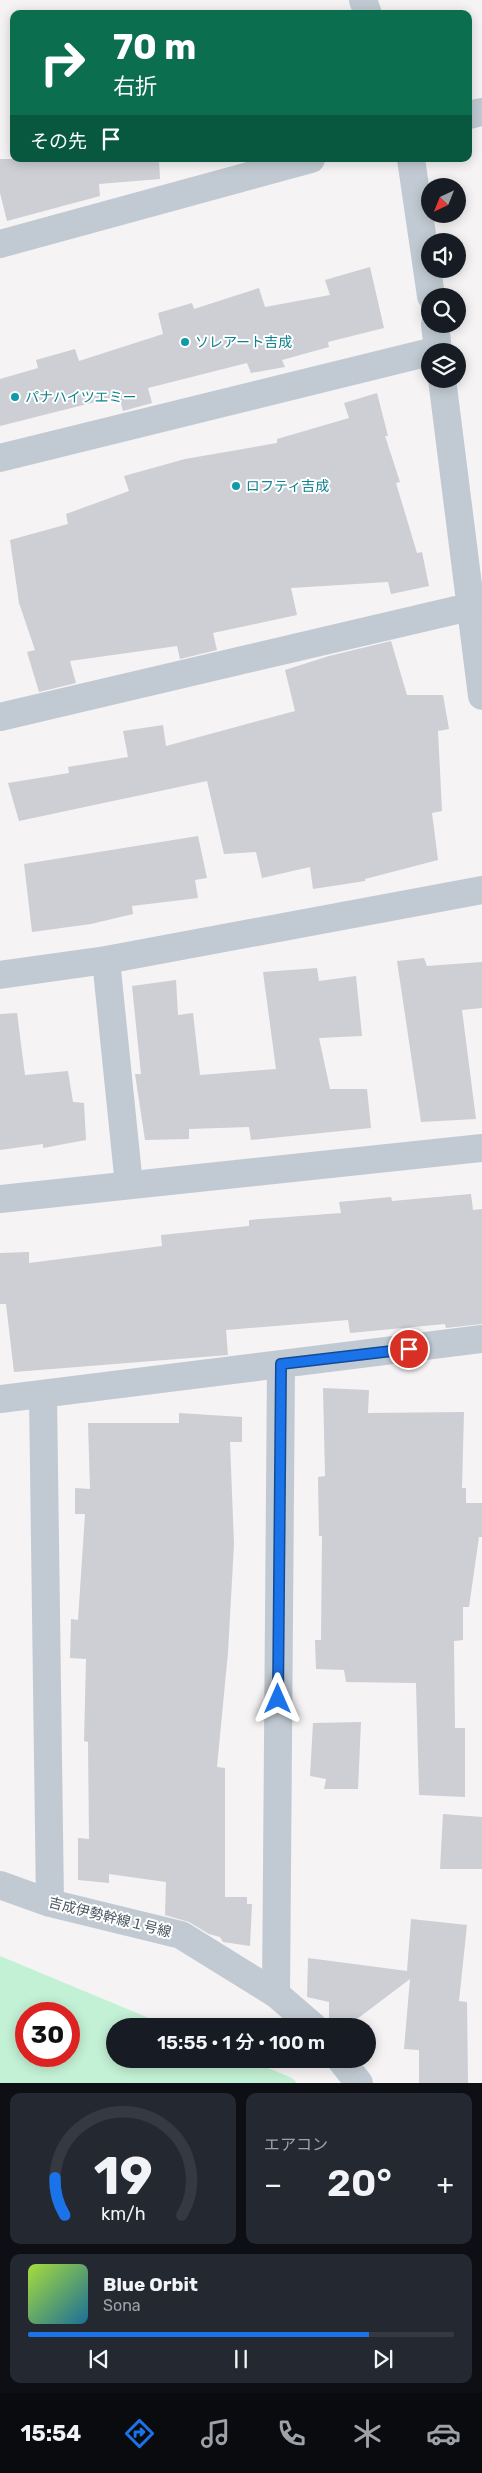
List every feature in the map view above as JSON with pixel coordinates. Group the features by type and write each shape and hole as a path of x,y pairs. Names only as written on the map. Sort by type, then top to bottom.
{"street":[{"path":"0,244 300,162"},
{"path":"411,162 430,288"},
{"path":"0,458 421,350"},
{"path":"443,388 476,606 482,696"},
{"path":"1,710 476,606"},
{"path":"0,975 106,960 482,890"},
{"path":"106,960 128,1185"},
{"path":"0,1199 482,1148"},
{"path":"0,1399 482,1340"},
{"path":"276,1994 281,1364"},
{"path":"43,1395 50,1903"},
{"name":"吉成伊勢幹線１号線","path":"0,1885 50,1903 181,1935 276,1994 304,2018"},
{"path":"347,2068 359,2083"}],"green space":[{"path":"0,1956 149,2018 106,2018 106,2068 268,2068 292,2078 297,2083 0,2083"}],"building":[{"path":"0,159 10,159 10,162 159,162 160,179 99,184 100,196 7,221 0,193"},
{"path":"370,267 384,328 328,342 329,347 282,360 285,367 251,373 247,363 148,388 152,403 123,411 119,396 0,426 0,379 38,368 36,360 75,349 79,361 163,334 158,313 192,303 194,309 259,288 265,307 330,295 325,280"},
{"path":"377,393 388,436 385,436 400,482 396,483 417,553 422,552 429,586 391,594 388,582 291,588 297,615 213,633 217,650 180,659 177,646 70,661 76,683 39,692 27,652 35,650 19,603 10,540 68,524 66,514 129,491 124,476 185,459 277,443 277,439 349,418 344,403"},
{"path":"391,641 407,695 443,695 449,729 438,731 442,811 432,813 438,860 365,879 365,881 313,889 310,867 262,878 256,852 224,854 207,781 19,821 8,783 69,773 68,767 128,757 123,731 163,725 166,746 295,711 285,670 329,656"},
{"path":"198,836 207,878 195,880 198,898 132,906 133,914 91,924 32,932 24,864"},
{"path":"424,958 427,966 482,962 482,1008 462,1010 476,1119 421,1122 397,961"},
{"path":"317,968 319,981 356,976 362,1036 319,1038 330,1089 367,1089 371,1128 251,1140 249,1127 189,1129 189,1139 145,1140 135,1074 141,1074 132,986 176,980 178,1015 193,1013 200,1075 276,1069 263,972"},
{"path":"17,1013 25,1075 68,1071 73,1102 84,1103 86,1140 43,1148 43,1144 0,1150 0,1014"},
{"path":"471,1194 473,1210 482,1209 482,1324 446,1328 445,1324 350,1333 348,1320 226,1330 228,1355 14,1372 6,1304 0,1304 0,1253 29,1252 29,1263 162,1246 161,1235 249,1226 249,1220 341,1213 339,1202 391,1197 392,1201"},
{"path":"323,1388 369,1390 368,1413 464,1412 462,1488 466,1488 466,1503 482,1503 482,1537 479,1537 469,1607 463,1607 463,1640 454,1641 455,1728 465,1728 465,1797 419,1795 416,1683 346,1682 344,1670 316,1669 315,1640 321,1640 322,1536 319,1536 318,1477 325,1476"},
{"path":"179,1413 242,1417 242,1442 230,1442 234,1544 228,1652 217,1767 225,1768 225,1897 247,1897 247,1904 252,1904 250,1946 223,1942 220,1937 209,1934 189,1922 165,1915 166,1882 109,1874 109,1883 78,1880 78,1838 89,1839 88,1742 84,1741 86,1659 70,1658 71,1619 78,1620 85,1514 75,1514 75,1488 90,1489 88,1423 179,1423"},
{"path":"361,1722 358,1789 324,1789 326,1779 310,1776 313,1723"},
{"path":"443,1814 482,1817 482,1869 440,1869"},
{"path":"411,1919 467,1925 459,2001 467,2002 468,2083 419,2083 419,2050 404,2049 410,1979 358,2018 329,2018 329,2002 307,1997 308,1958 407,1971"}],"place":[{"name":"ソレアート吉成","path":"185,342"},
{"name":"パナハイツエミー","path":"15,397"},
{"name":"ロフティ吉成","path":"236,486"}],"route":[{"path":"278,1699 281,1364 409,1349"}]}
